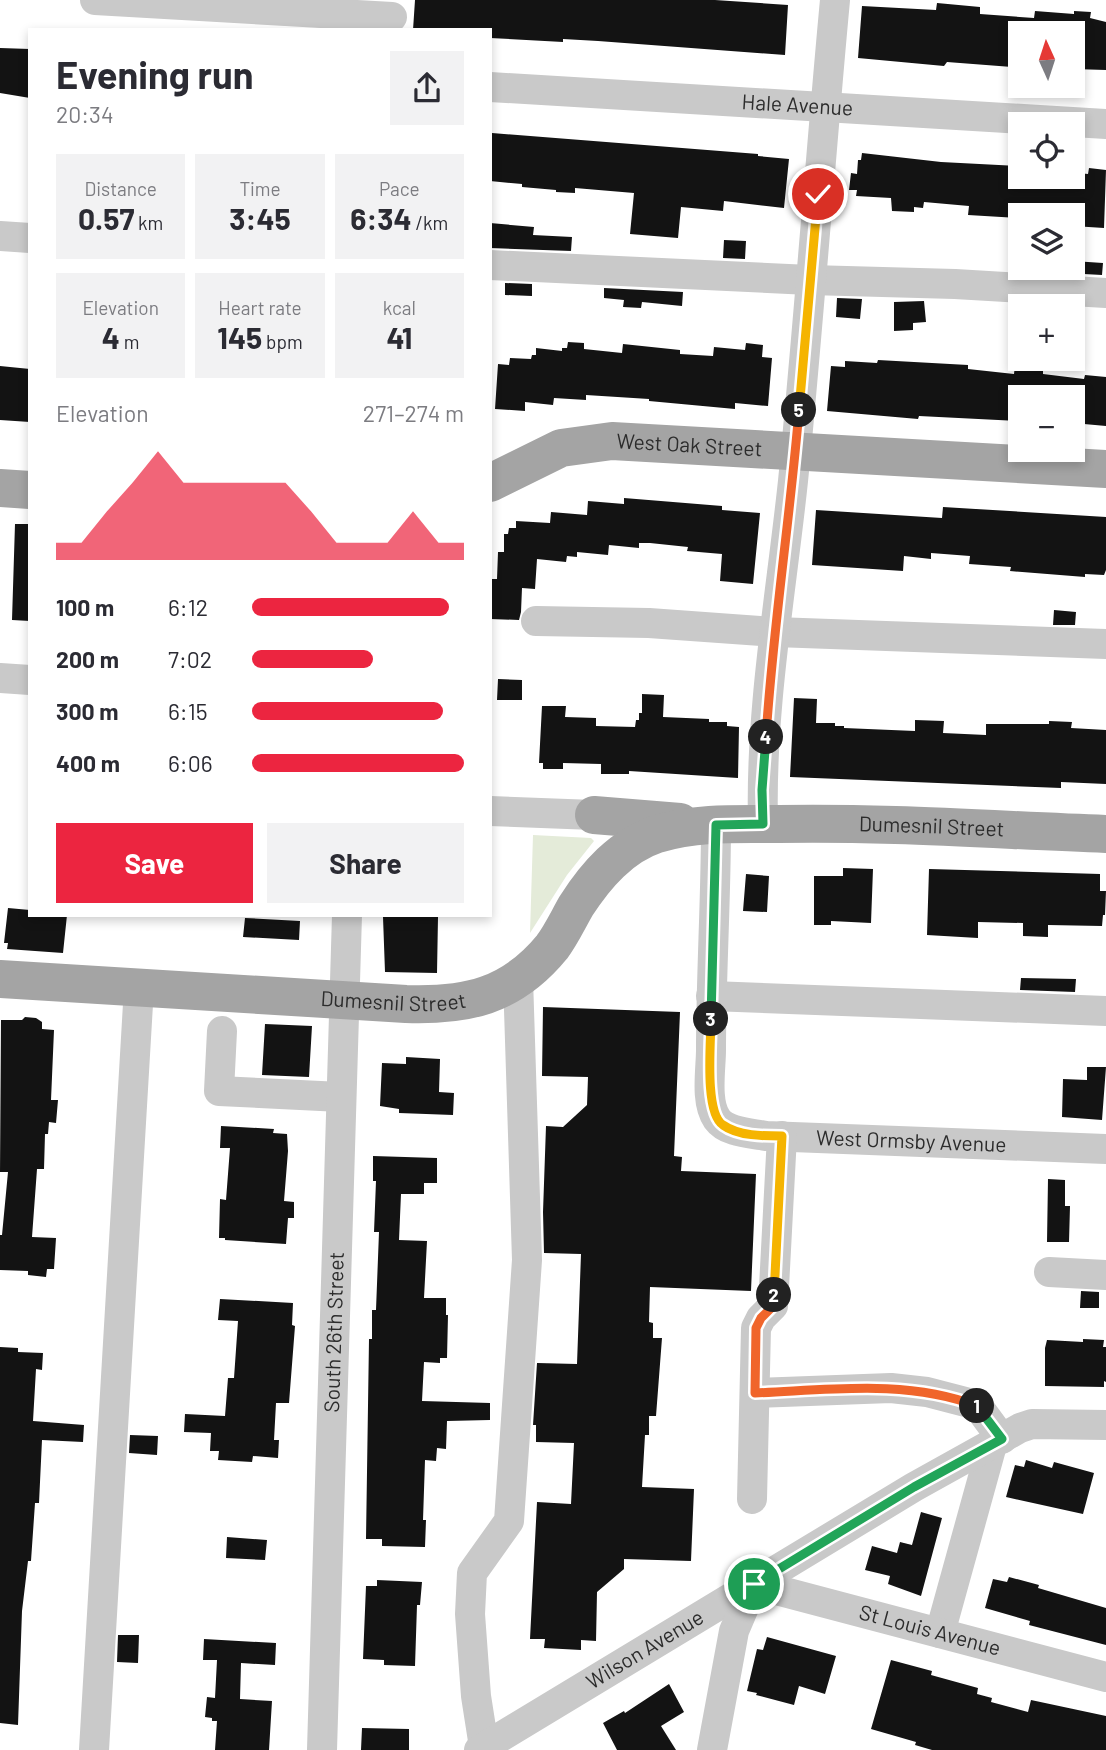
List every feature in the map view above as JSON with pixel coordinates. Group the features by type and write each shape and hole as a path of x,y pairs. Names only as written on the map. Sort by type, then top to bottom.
{"main road":[{"name":"West Oak Street","path":"492,482 561,448 612,441 1106,469"},
{"path":"0,488 28,490"},
{"name":"Dumesnil Street","path":"594,815 716,825"},
{"name":"Dumesnil Street","path":"0,979 395,1004 447,1004 487,996 530,970 551,948 592,882 626,850 658,834 689,827 716,825 820,823 1106,834"}],"street":[{"path":"95,0 392,16"},
{"path":"763,824 762,790 771,658 796,452 835,0"},
{"name":"Hale Avenue","path":"492,87 1106,124"},
{"path":"0,236 28,238"},
{"path":"492,265 810,281 955,284 1106,293"},
{"path":"536,621 649,623 775,632 1106,645"},
{"path":"0,678 28,680"},
{"name":"Dumesnil Street","path":"492,811 594,815"},
{"path":"716,825 711,996 1106,1011"},
{"name":"South 26th Street","path":"322,1750 347,917"},
{"path":"482,1749 470,1615 472,1573 509,1521 527,1260 518,978"},
{"path":"94,1750 139,987"},
{"name":"West Ormsby Avenue","path":"711,996 711,1097 714,1114 723,1126 744,1133 782,1136 1106,1149"},
{"path":"222,1031 219,1091 341,1097"},
{"path":"752,1499 756,1328 761,1318 773,1306 782,1136"},
{"path":"1049,1272 1106,1275"},
{"path":"755,1393 891,1388 927,1392 977,1405 997,1442 940,1633"},
{"name":"Wilson Avenue","path":"482,1749 914,1487 997,1442 1032,1424 1106,1425"},
{"path":"713,1750 734,1631 754,1584"},
{"name":"St Louis Avenue","path":"754,1584 1106,1677"}],"green space":[{"path":"533,835 591,838 594,841 567,875 530,933"}],"building":[{"path":"415,0 715,0 788,5 785,55 598,41 492,38 492,28 413,28"},
{"path":"937,3 980,7 980,14 1034,18 1035,11 1074,14 1074,11 1091,12 1090,18 1106,22 1106,70 1085,69 1085,21 1008,21 1008,67 947,62 944,66 858,58 862,6 936,10"},
{"path":"0,48 28,49 28,98 0,93"},
{"path":"492,133 758,154 789,159 784,208 724,201 723,211 681,207 678,238 630,234 634,193 575,188 575,193 556,192 522,187 522,184 492,181"},
{"path":"862,153 941,162 1008,165 1008,189 1085,189 1085,174 1088,174 1089,168 1106,170 1104,228 1085,227 1085,203 1008,203 1008,217 968,215 969,206 924,202 923,208 914,207 914,212 892,211 891,198 856,196 857,190 849,190 851,173 857,174 858,160 861,160"},
{"path":"492,223 534,227 533,235 572,237 571,251 492,248"},
{"path":"724,240 746,241 745,259 723,258"},
{"path":"1085,262 1103,263 1102,275 1085,274"},
{"path":"505,283 532,284 532,296 505,295"},
{"path":"604,288 683,292 682,306 642,302 641,308 623,307 624,300 604,298"},
{"path":"837,298 862,299 860,319 836,317"},
{"path":"924,301 926,322 913,323 913,330 894,331 894,302"},
{"path":"568,342 584,343 584,349 622,353 623,344 680,350 680,354 713,356 714,347 745,350 746,343 763,345 762,357 772,358 768,406 735,403 735,409 586,395 586,400 554,398 553,405 525,402 525,411 495,409 498,364 509,365 510,358 531,359 532,355 536,355 536,348 562,351 562,348 567,348"},
{"path":"878,360 968,365 968,369 1014,374 1014,371 1043,371 1043,374 1084,379 1085,375 1106,377 1106,426 1085,424 1085,385 1008,385 1008,420 919,416 918,419 827,411 831,366 845,367 845,361 877,363"},
{"path":"0,366 28,369 28,422 0,420"},
{"path":"624,498 722,506 722,510 760,513 753,584 720,581 722,554 687,551 688,547 650,543 639,543 639,548 609,545 608,555 577,552 577,557 567,556 566,562 537,559 535,589 522,588 519,620 492,619 492,579 497,579 498,552 504,552 504,534 508,534 509,528 516,528 516,521 550,523 551,512 587,515 588,501 624,504"},
{"path":"943,507 1106,517 1104,575 1085,574 1085,577 1010,571 1011,567 969,564 970,556 931,553 931,559 904,556 903,571 812,565 816,510 942,518"},
{"path":"15,524 28,524 28,621 12,620"},
{"path":"1054,610 1076,612 1075,625 1053,625"},
{"path":"498,679 522,680 522,700 497,700"},
{"path":"642,694 664,695 663,717 709,719 709,722 727,722 727,726 739,727 738,778 629,771 629,774 601,774 601,764 563,763 563,769 543,769 543,763 539,763 542,706 566,706 565,717 596,718 596,726 635,727 639,713 642,713"},
{"path":"794,698 817,699 816,723 835,723 835,726 844,728 915,731 915,720 944,721 943,733 986,735 986,724 1049,724 1049,721 1072,722 1071,728 1106,730 1106,784 1061,782 1061,788 790,777"},
{"path":"843,868 873,869 871,923 831,921 831,925 814,925 814,876 843,876"},
{"path":"929,869 1100,874 1100,891 1106,891 1102,926 1048,925 1048,937 1023,936 1023,923 978,922 978,938 927,935"},
{"path":"746,874 769,876 767,912 743,911"},
{"path":"8,908 28,910 28,917 67,917 63,953 7,949 8,943 4,943"},
{"path":"383,917 438,917 437,973 385,972"},
{"path":"245,918 300,921 299,940 243,937"},
{"path":"1021,978 1076,979 1075,992 1020,990"},
{"path":"543,1007 680,1012 674,1156 682,1157 681,1171 756,1174 751,1291 650,1287 649,1322 653,1323 653,1338 662,1338 656,1416 649,1416 649,1435 645,1435 642,1487 694,1489 691,1561 624,1559 624,1569 597,1592 596,1641 581,1640 581,1650 544,1648 545,1639 530,1639 537,1502 571,1504 574,1443 536,1442 536,1425 533,1425 537,1363 577,1364 581,1254 544,1253 546,1126 563,1127 587,1105 588,1077 542,1076"},
{"path":"25,1017 36,1018 42,1022 42,1029 54,1030 51,1100 58,1100 56,1123 49,1122 48,1134 45,1134 44,1169 37,1169 32,1237 56,1238 54,1269 47,1269 46,1277 28,1275 28,1271 0,1270 0,1235 8,1172 0,1172 1,1020 22,1020"},
{"path":"265,1024 312,1026 309,1077 262,1075"},
{"path":"406,1057 440,1059 439,1092 454,1093 453,1115 399,1113 399,1109 380,1106 382,1063 406,1064"},
{"path":"1087,1067 1106,1067 1102,1120 1062,1117 1063,1079 1087,1080"},
{"path":"221,1126 274,1129 273,1133 287,1134 284,1201 294,1202 294,1218 288,1218 286,1244 219,1238 220,1199 226,1200 230,1148 220,1148"},
{"path":"373,1156 437,1158 437,1183 424,1183 424,1194 401,1194 399,1240 427,1241 424,1298 446,1298 448,1315 447,1358 440,1358 440,1363 424,1362 422,1401 490,1403 490,1420 447,1421 446,1449 437,1448 436,1461 425,1460 425,1547 382,1546 382,1539 366,1539 369,1339 372,1339 372,1310 376,1310 379,1232 374,1232 376,1181 373,1181"},
{"path":"1048,1179 1065,1180 1065,1206 1070,1206 1069,1242 1047,1242"},
{"path":"1081,1291 1099,1292 1099,1308 1080,1308"},
{"path":"220,1299 293,1303 292,1325 295,1326 289,1403 276,1403 274,1440 279,1440 278,1458 253,1456 252,1462 218,1460 219,1451 210,1451 211,1433 184,1432 185,1414 225,1416 228,1378 234,1378 238,1321 218,1320"},
{"path":"1083,1339 1104,1340 1104,1387 1045,1386 1047,1340 1083,1342"},
{"path":"0,1347 18,1348 18,1352 43,1353 42,1370 36,1369 33,1421 84,1425 83,1442 42,1440 39,1503 35,1503 31,1561 28,1561 22,1611 18,1725 0,1723"},
{"path":"130,1435 158,1436 157,1455 129,1453"},
{"path":"1026,1460 1052,1468 1054,1462 1094,1473 1083,1514 1006,1497 1015,1465 1024,1467"},
{"path":"921,1512 942,1518 921,1596 888,1584 890,1576 865,1570 872,1546 897,1553 900,1542 912,1545"},
{"path":"227,1537 267,1540 265,1560 226,1558"},
{"path":"1009,1577 1106,1608 1106,1645 1029,1625 1030,1621 985,1608 993,1579 1007,1582"},
{"path":"377,1580 422,1582 420,1605 417,1605 415,1666 384,1665 384,1660 363,1659 366,1586 377,1586"},
{"path":"118,1635 139,1635 138,1663 117,1662"},
{"path":"767,1637 836,1656 825,1694 799,1686 794,1705 747,1691 757,1649 763,1650"},
{"path":"204,1639 276,1643 275,1665 241,1663 240,1699 272,1701 269,1750 215,1750 217,1721 205,1717 207,1697 215,1698 217,1660 203,1660"},
{"path":"891,1660 978,1688 977,1694 992,1698 991,1702 1028,1712 1031,1700 1106,1716 1106,1750 932,1750 915,1745 916,1742 871,1729"},
{"path":"669,1684 684,1712 661,1726 676,1750 617,1750 603,1723 624,1711 625,1713"},
{"path":"362,1728 409,1729 409,1750 361,1750"}],"route":[{"path":"754,1584 914,1487 1002,1439 977,1405 927,1392 891,1388 755,1393 756,1328 761,1318 773,1306 782,1136 744,1133 723,1126 714,1114 711,1097 716,825 763,824 762,790 771,658 793,483 818,194"}]}
